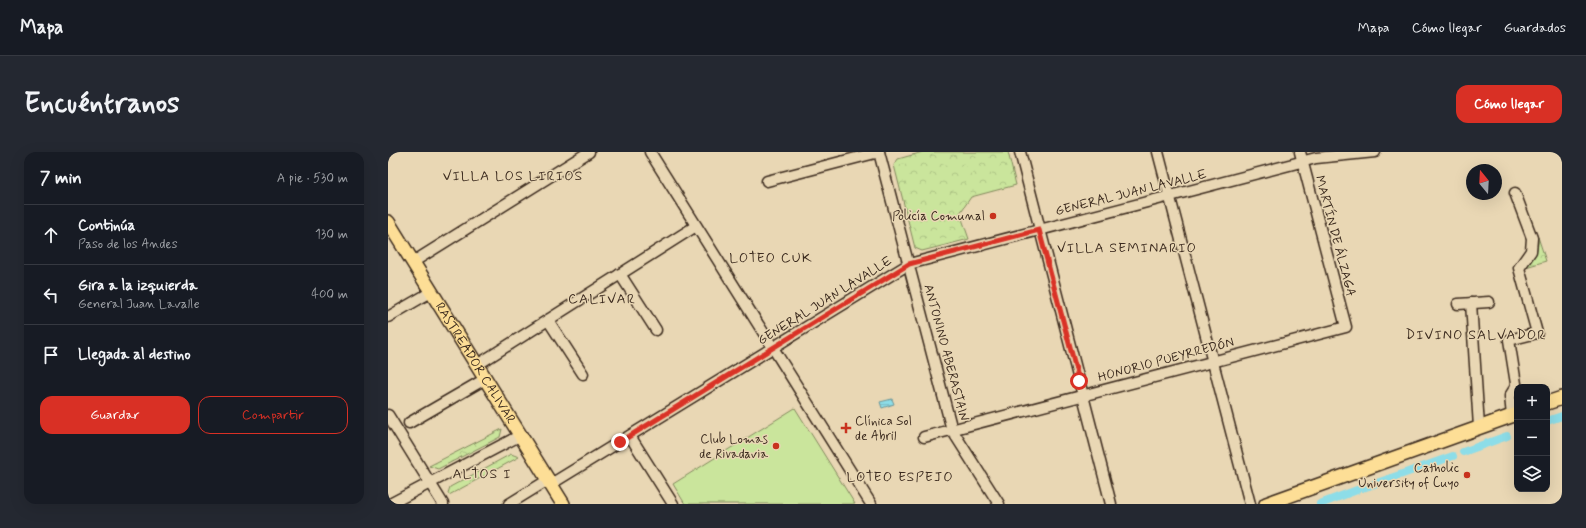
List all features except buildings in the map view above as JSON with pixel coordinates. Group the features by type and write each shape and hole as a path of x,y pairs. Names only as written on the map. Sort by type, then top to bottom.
{"main road":[{"name":"RASTREADOR CALIVAR","path":"388,222 392,239 413,262 563,504"},
{"path":"1550,402 1562,398"},
{"path":"1550,410 1562,406"},
{"path":"1266,504 1479,427 1514,417"},
{"path":"1288,504 1514,417"}],"street":[{"path":"413,262 589,152"},
{"path":"650,152 871,504"},
{"path":"767,181 879,152"},
{"name":"ANTONINO ABERASTAIN","path":"879,152 952,430 999,504"},
{"path":"1020,152 1111,504"},
{"path":"1158,152 1250,504"},
{"name":"GENERAL JUAN LAVALLE","path":"509,504 630,436 909,264 1170,196 1301,157 1316,158 1375,152"},
{"name":"MARTÍN DE ÁLZAGA","path":"1301,157 1346,327"},
{"path":"1515,194 1532,238 1531,251 1519,268 1537,333 1509,340 1516,384"},
{"path":"477,365 696,226"},
{"path":"620,274 656,330"},
{"path":"388,317 431,292"},
{"path":"1458,304 1489,302"},
{"path":"1471,303 1479,427"},
{"path":"548,320 583,374"},
{"name":"HONORIO PUEYRREDÓN","path":"924,437 1346,327"},
{"path":"408,424 485,379"},
{"path":"1514,391 1510,396 1514,413"},
{"path":"388,415 443,504"},
{"path":"390,504 521,436"},
{"path":"630,436 673,504"}],"green space":[{"path":"923,152 1008,152 1016,185 971,197 960,213 969,239 922,251 915,248 894,165 898,159"},
{"path":"1538,237 1546,261 1526,267 1536,253"},
{"name":"Club Lomas de Rivadavia","path":"795,408 855,504 685,504 673,484"},
{"path":"502,429 500,437 438,469 429,466"},
{"path":"511,454 519,457 449,495 448,493 450,487"}],"water":[{"path":"892,399 894,404 882,408 880,402"}],"waterway":[{"path":"1550,420 1562,416"},
{"path":"1463,452 1507,436"},
{"path":"1363,488 1453,456"},
{"path":"1320,504 1357,490"}],"place":[{"name":"Policía Comunal","path":"993,216"},
{"name":"Clínica Sol de Abril","path":"846,428"},
{"name":"Club Lomas de Rivadavia","path":"776,446"},
{"name":"Catholic University of Cuyo","path":"1467,475"}],"district":[{"name":"VILLA LOS LIRIOS","path":"513,176"},
{"name":"VILLA SEMINARIO","path":"1127,248"},
{"name":"LOTEO CUK","path":"771,258"},
{"name":"CALIVAR","path":"602,299"},
{"name":"DIVINO SALVADOR","path":"1476,335"},
{"name":"ALTOS I","path":"482,474"},
{"name":"LOTEO ESPEJO","path":"900,477"}],"route":[{"path":"620,442 909,264 1039,230 1079,381"}]}
